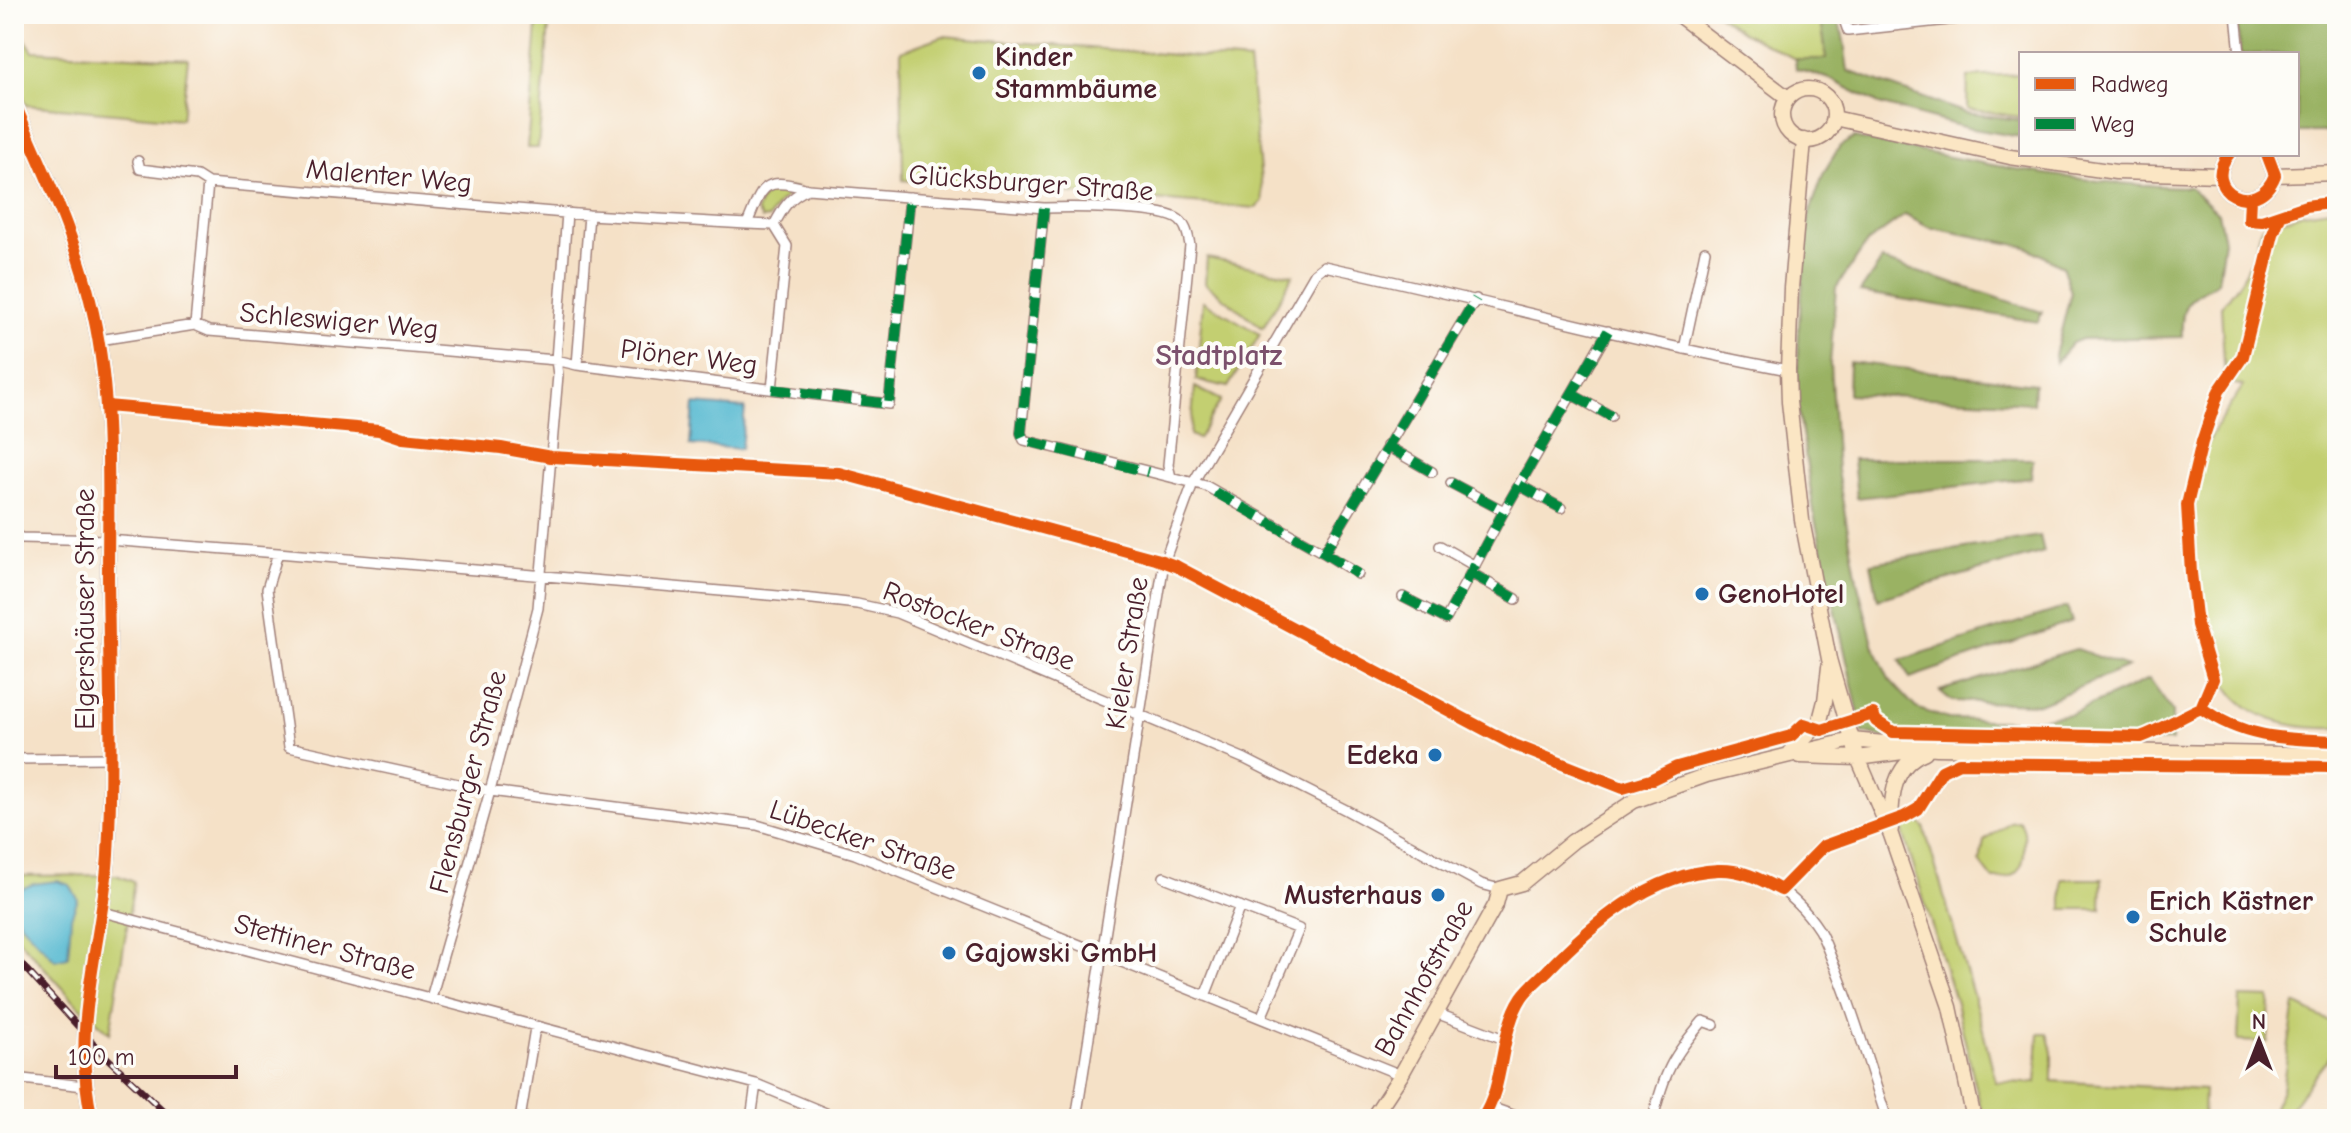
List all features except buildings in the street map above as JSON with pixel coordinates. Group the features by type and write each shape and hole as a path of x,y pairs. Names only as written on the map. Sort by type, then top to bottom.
{"street":[{"path":"1677,14 1788,98"},
{"path":"1842,14 1848,31 2003,14"},
{"path":"2236,14 2240,52"},
{"path":"1802,89 1818,91 1831,102 1834,118 1827,132 1813,140 1804,140 1789,132 1782,115 1788,98 1802,89"},
{"name":"Elgershäuser Straße","path":"16,106 76,252 99,340 107,406 108,855 103,912 84,1020 84,1086 92,1119"},
{"path":"1834,118 2010,157 2116,172 2220,175"},
{"path":"1804,140 1791,288 1788,370 1802,520 1829,659 1852,740 1891,835 1950,1007 1974,1119"},
{"path":"2227,156 2220,175 2225,188 2236,196 2250,199 2262,194 2271,185 2275,175 2268,156"},
{"name":"Malenter Weg","path":"138,161 140,169 197,176 208,183 567,213"},
{"path":"2275,175 2337,173"},
{"path":"195,325 208,183"},
{"name":"Glücksburger Straße","path":"747,224 757,195 765,186 779,184 1044,208 1076,207 1163,214 1179,219 1188,231 1190,245 1168,465 1171,477"},
{"path":"542,577 567,213 774,225 786,203 808,189"},
{"path":"772,389 889,404 910,197"},
{"path":"2249,220 2250,199"},
{"path":"1044,208 1021,433 1024,440 1206,486 1358,574"},
{"path":"577,365 589,215"},
{"name":"Plöner Weg","path":"577,365 772,389 787,246 774,225"},
{"path":"1684,349 1705,251"},
{"name":"Kieler Straße","path":"1076,1119 1164,562 1193,483 1315,273 1324,266 1788,370"},
{"path":"1324,553 1476,299"},
{"name":"Schleswiger Weg","path":"99,340 195,325 209,331 556,360 577,365"},
{"path":"1403,597 1446,619 1608,331"},
{"path":"1573,395 1611,416"},
{"path":"1387,446 1432,472"},
{"path":"1451,483 1504,511"},
{"path":"1519,485 1561,508"},
{"name":"Rostocker Straße","path":"14,534 21,538 108,540 278,553 813,599 897,613 1245,759 1481,884 1500,889"},
{"path":"1440,546 1516,599"},
{"path":"278,553 267,589 289,747 490,791"},
{"name":"Flensburger Straße","path":"431,998 490,791 538,608 542,577"},
{"path":"1787,755 1819,724 1825,701 1829,659"},
{"name":"Bahnhofstraße","path":"1372,1119 1436,1013 1496,904 1500,889 1522,883 1573,841 1634,801 1707,775 1852,740 1937,748"},
{"path":"1787,755 1858,758 1937,748 2337,755"},
{"path":"1891,835 1891,796 1902,768 1914,756 1937,748"},
{"path":"14,759 110,758"},
{"name":"Lübecker Straße","path":"490,791 757,825 855,854 1401,1075"},
{"path":"1482,1119 1490,1107 1504,1039 1522,997 1574,942 1630,902 1672,879 1721,870 1750,873 1791,896 1820,932 1848,1000 1887,1119"},
{"path":"1164,877 1299,929 1261,1018"},
{"path":"1205,996 1240,906"},
{"name":"Stettiner Straße","path":"103,912 756,1084 840,1119"},
{"path":"1436,1013 1504,1039"},
{"path":"1653,1119 1662,1084 1678,1051 1703,1021 1714,1025"},
{"path":"520,1119 535,1028"},
{"path":"14,1078 84,1086"},
{"path":"751,1119 756,1084"},
{"path":"1490,1107 1524,1119"}],"green space":[{"path":"14,14 17,14 18,28 33,51 188,59 181,119 26,105 14,68"},
{"path":"538,14 550,14 538,148 527,148"},
{"path":"1717,14 1820,14 1827,59 1795,59 1744,33"},
{"path":"1820,14 1836,14 1843,35 1848,71 1966,113 2019,120 2019,137 1967,128 1879,104 1830,79 1796,69 1795,59 1827,59"},
{"path":"2236,14 2337,14 2337,132 2299,132 2299,52 2240,52"},
{"path":"943,36 1249,61 1263,201 1256,208 903,180 901,51"},
{"path":"2019,74 2019,117 1967,109 1968,77"},
{"path":"1854,138 2063,176 2190,187 2218,213 2224,240 2218,282 2188,302 2183,315 2182,337 2082,339 2072,343 2056,362 2055,355 2071,292 2062,266 2027,247 1928,227 1905,215 1867,243 1836,288 1830,364 1837,471 1858,585 1874,647 1889,679 1916,708 1948,719 2023,721 2071,714 2149,679 2172,711 2172,741 1955,743 1895,740 1863,733 1815,519 1797,400 1799,324 1809,215 1824,172 1840,146"},
{"path":"775,188 796,188 778,204 769,218 762,219 757,211 766,194"},
{"path":"2337,208 2337,728 2324,728 2286,724 2261,715 2240,701 2224,681 2203,622 2197,587 2193,517 2201,461 2219,422 2243,386 2225,381 2221,306 2247,269 2262,226 2303,213"},
{"path":"1207,258 1293,275 1263,328 1205,283"},
{"path":"1882,260 2042,312 2038,322 1860,292"},
{"path":"1203,301 1260,334 1228,387 1196,380"},
{"path":"1849,362 2034,384 2033,403 1848,394"},
{"path":"1195,387 1221,400 1198,439 1190,435"},
{"path":"1853,459 2033,459 2031,478 1857,498"},
{"path":"2040,536 2044,552 1878,599 1871,563"},
{"path":"2067,607 2072,622 1910,678 1900,660"},
{"path":"2076,649 2128,667 2039,704 1952,701 1940,691"},
{"path":"1913,817 1924,827 1996,1082 2036,1083 2039,1033 2047,1033 2052,1052 2052,1081 2204,1090 2203,1119 2110,1119 1982,1113 1957,1007 1901,826"},
{"path":"2019,821 2024,836 2021,867 2008,878 1993,879 1980,862 1984,841 2010,822"},
{"path":"116,875 134,882 110,1033 79,1006 14,934 14,876"},
{"path":"2062,879 2102,879 2101,909 2062,909"},
{"path":"2240,997 2270,998 2268,1042 2238,1041"},
{"path":"2295,1004 2337,1025 2337,1047 2281,1116 2274,1107 2282,1090"}],"water":[{"path":"694,404 745,408 741,449 691,445"},
{"path":"57,881 70,885 78,899 71,917 68,957 55,960 21,924 14,912 14,892 33,884"}],"railway":[{"path":"14,956 104,1055 172,1119"}],"marked path":[{"path":"772,389 889,404 910,197"},
{"path":"1044,208 1021,433 1024,440 1148,472"},
{"path":"1215,492 1324,553 1476,299"},
{"path":"1403,597 1446,619 1608,331"},
{"path":"1573,395 1611,416"},
{"path":"1387,446 1432,472"},
{"path":"1451,483 1504,511"},
{"path":"1519,485 1561,508"},
{"path":"1324,553 1358,574"},
{"path":"1471,573 1516,599"}],"cycle path":[{"path":"14,102 56,200 83,275 97,334 106,403 110,786 105,889 84,1051 92,1119"},
{"path":"2228,156 2222,167 2221,179 2226,189 2245,198 2267,189 2275,175 2268,156"},
{"path":"2250,199 2249,220 2262,221 2306,206 2337,202"},
{"path":"107,406 379,430 403,438 501,448 551,457 839,473 1178,567 1512,744 1623,788 1677,767 1791,736 1804,724 1822,730 1873,714 1876,721 1893,732 2141,737 2201,708 2213,679 2197,625 2187,505 2202,442 2219,391 2243,356 2280,216"},
{"path":"2201,708 2250,732 2283,738 2337,741"},
{"path":"1482,1119 1495,1090 1514,1011 1524,994 1603,920 1624,904 1669,881 1693,873 1727,870 1751,876 1781,890 1824,846 1918,809 1942,771 1959,763 2337,767"}],"place":[{"name":"Kinder Stammbäume","path":"979,73"},
{"name":"GenoHotel","path":"1702,594"},
{"name":"Edeka","path":"1435,755"},
{"name":"Musterhaus","path":"1438,895"},
{"name":"Erich Kästner Schule","path":"2133,917"},
{"name":"Gajowski GmbH","path":"949,953"}],"district":[{"name":"Stadtplatz","path":"1219,355"}]}
